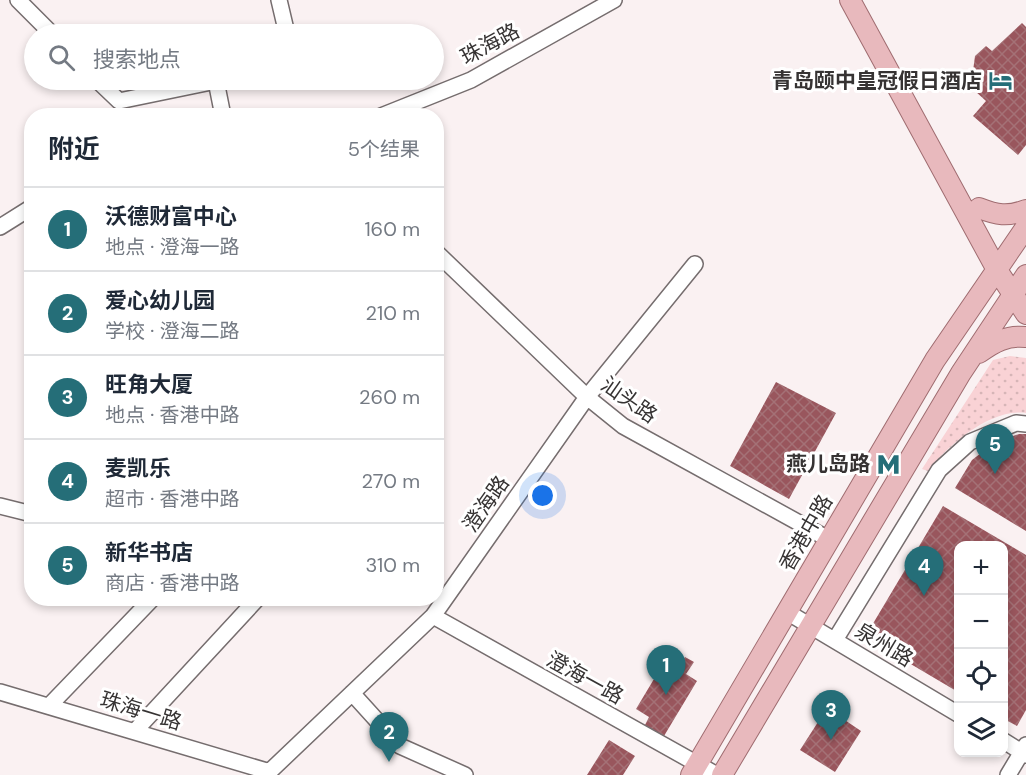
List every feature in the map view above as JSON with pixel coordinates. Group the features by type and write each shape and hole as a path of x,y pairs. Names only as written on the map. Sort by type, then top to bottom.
{"main road":[{"path":"850,0 1001,264 1021,287 1026,314"},
{"path":"862,0 928,123 979,208 1001,264"},
{"path":"979,208 995,214 1012,215 1026,210"},
{"name":"香港中路","path":"694,770 935,360 1026,227"},
{"path":"722,775 809,625 970,360 1021,287"},
{"path":"970,360 991,344 1006,337 1026,337"}],"street":[{"path":"18,0 42,24"},
{"path":"279,0 285,24"},
{"name":"珠海路","path":"401,108 471,80 614,0"},
{"path":"107,90 119,101 171,90"},
{"path":"219,90 222,108"},
{"path":"0,227 24,212"},
{"name":"汕头路","path":"444,260 587,397 623,426 830,540"},
{"name":"澄海路","path":"444,600 587,397 695,264"},
{"path":"835,640 939,470 970,442 1016,423 1026,424"},
{"path":"0,506 24,512"},
{"path":"48,706 145,606"},
{"path":"135,732 251,606"},
{"name":"澄海路","path":"268,773 433,616 440,606"},
{"name":"泉州路","path":"787,612 954,712"},
{"name":"澄海一路","path":"433,616 694,770 717,775"},
{"name":"珠海一路","path":"0,692 268,773"},
{"path":"352,693 400,746 465,775"},
{"path":"1008,743 1025,751 1008,775"}],"shaded area":[{"path":"1010,356 1026,358 1026,413 999,416 985,422 971,430 947,450 928,471 922,469 993,360"}],"building":[{"name":"青岛颐中皇冠假日酒店","path":"1022,23 1026,27 1026,145 1018,155 973,116 986,101 975,91 973,71 975,56 986,46 992,51"},
{"path":"776,382 836,413 789,499 730,466"},
{"path":"1019,434 1026,434 1026,531 955,488 972,460 994,443"},
{"path":"943,506 1002,541 954,541 954,690 865,637"},
{"path":"1008,544 1026,555 1026,710 1017,726 1008,721"},
{"path":"685,657 694,662 686,674 697,681 664,736 645,725 649,717 636,709 666,659 679,667"},
{"path":"827,708 861,731 835,772 800,750"},
{"path":"609,740 635,756 623,775 587,775"}],"place":[{"name":"青岛颐中皇冠假日酒店","path":"1000,81"},
{"name":"燕儿岛路","path":"888,464"},
{"name":"新华书店","path":"995,474"},
{"name":"麦凯乐","path":"924,596"},
{"name":"沃德财富中心","path":"666,695"},
{"name":"旺角大厦","path":"831,740"},
{"name":"爱心幼儿园","path":"389,762"}]}
